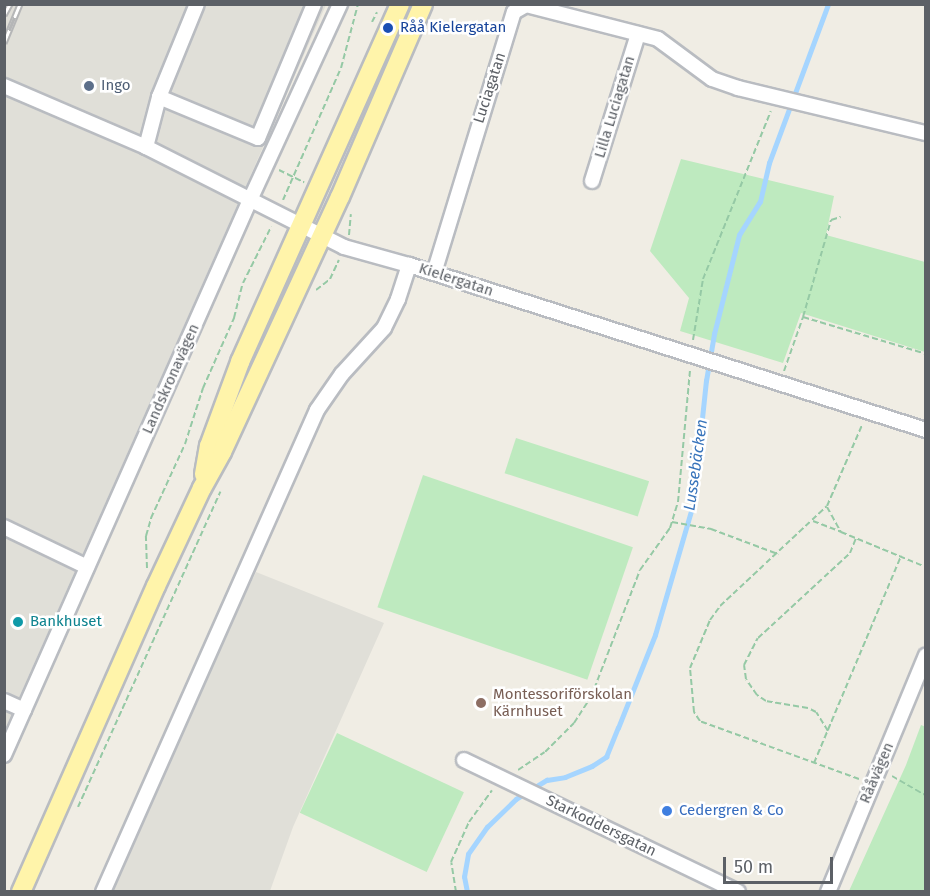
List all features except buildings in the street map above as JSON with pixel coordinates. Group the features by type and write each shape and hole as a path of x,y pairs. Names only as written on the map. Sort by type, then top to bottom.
{"main road":[{"path":"202,488 209,446 240,362 400,4"},
{"path":"21,891 156,586 202,488 222,452 321,236 423,4"}],"street":[{"path":"146,147 159,96 198,4"},
{"path":"159,96 258,138 314,4"},
{"name":"Landskronavägen","path":"4,755 250,200 340,4"},
{"name":"Luciagatan","path":"434,273 514,12 526,5 658,39 712,79 799,103 926,133"},
{"name":"Lilla Luciagatan","path":"592,181 638,34"},
{"name":"Kielergatan","path":"4,86 146,147 344,247 409,265 926,430"},
{"path":"103,891 317,410 342,374 384,328 398,299 409,265"},
{"path":"4,527 87,567"},
{"name":"Rååvägen","path":"828,891 926,655"},
{"path":"4,700 24,710"},
{"name":"Starkoddersgatan","path":"464,760 738,891"}],"path":[{"path":"156,586 145,563 146,536 151,518 185,444 203,388 234,318 243,283 277,214 341,68 358,4"},
{"path":"371,18 375,20"},
{"path":"456,891 451,862 458,842 482,799 502,779 545,752 591,697 640,570 665,539 672,522 678,502 703,279 780,98"},
{"path":"779,383 803,317 831,220 841,217"},
{"path":"803,317 926,354"},
{"path":"867,411 827,506 720,606 710,620 690,668 694,712 700,722 872,784"},
{"path":"827,506 841,532"},
{"path":"813,521 926,567"},
{"path":"672,522 696,526 778,554"},
{"path":"828,731 816,712 808,708 766,701 757,695 746,679 744,665 758,638 850,553 856,538"},
{"path":"814,763 901,556"},
{"path":"879,769 910,784 926,796"}],"shaded area":[{"path":"5,5 326,5 5,729"},
{"path":"256,572 384,623 293,827 270,891 99,892"}],"green space":[{"path":"681,159 834,196 826,235 925,262 925,352 801,313 783,363 680,331 689,298 650,251"},
{"path":"516,438 649,481 638,516 505,473"},
{"path":"423,475 633,547 587,680 377,607"},
{"path":"921,725 926,727 925,891 849,891 906,765"},
{"path":"337,733 464,792 427,872 300,813"}],"waterway":[{"name":"Lussebäcken","path":"467,892 464,877 468,854 487,827 516,799 547,780 565,777 592,766 606,757 618,728 655,635 693,504 706,381 714,334 739,235 760,202 769,163 828,4"}],"railway":[{"path":"4,15 10,4"},
{"path":"4,43 20,4"}],"place":[{"name":"Råå Kielergatan","path":"388,28"},
{"name":"Ingo","path":"89,86"},
{"name":"Bankhuset","path":"18,622"},
{"name":"Montessoriförskolan Kärnhuset","path":"481,703"},
{"name":"Cedergren & Co","path":"667,811"}]}
